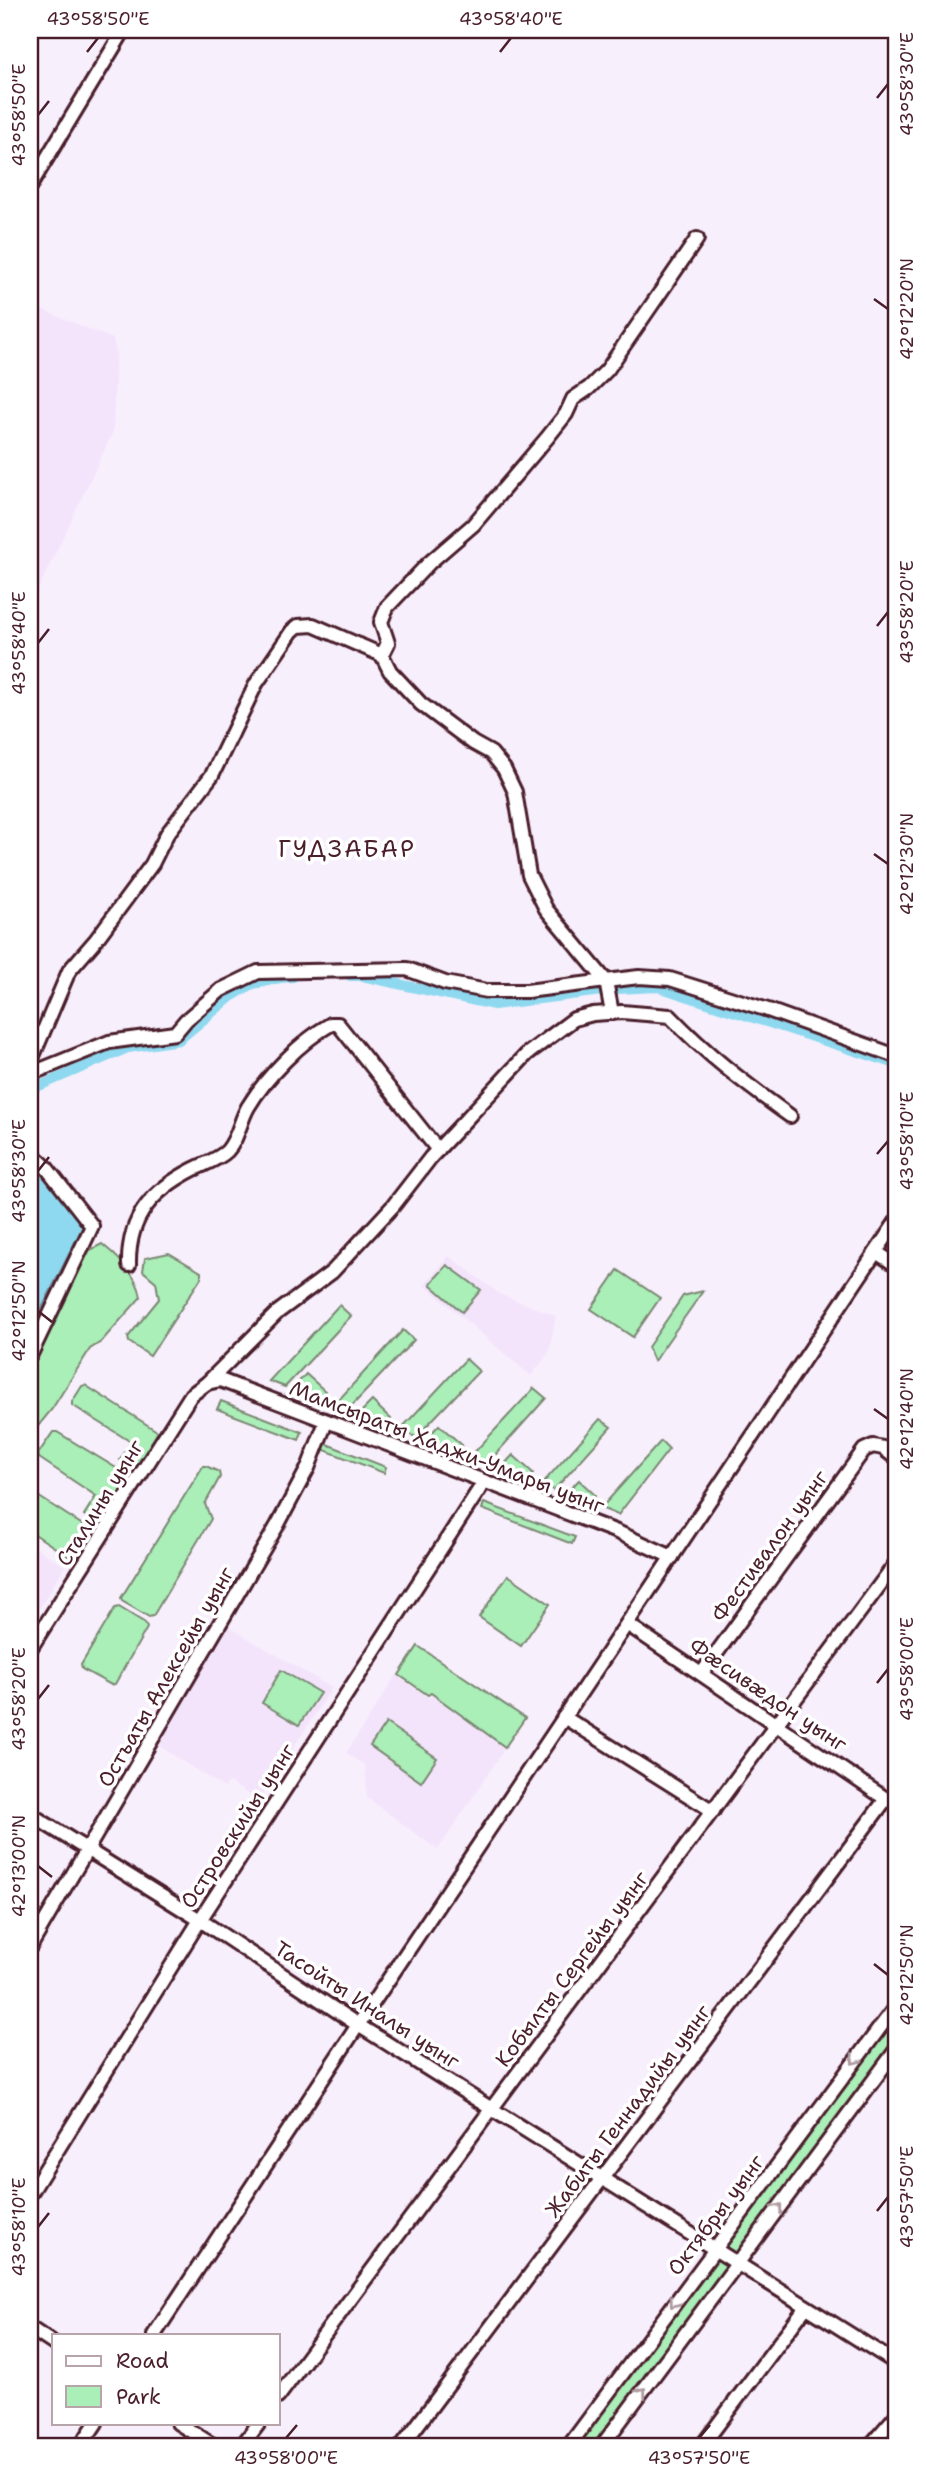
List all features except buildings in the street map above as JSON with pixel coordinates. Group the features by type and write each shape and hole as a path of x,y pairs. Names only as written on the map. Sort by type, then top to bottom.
{"street":[{"path":"30,186 124,30"},
{"path":"382,655 388,643 381,622 387,607 429,563 473,525 547,438 566,414 573,399 607,370 697,239"},
{"path":"30,1063 69,971 95,941 152,864 167,834 212,775 256,684 298,626 313,625 382,655 390,671 421,704 473,743 492,753 504,769 515,792 529,875 546,909 606,983 611,1010"},
{"path":"30,1074 109,1042 175,1033 221,990 258,972 407,969 444,983 487,991 527,991 639,977 670,979 768,1010 896,1056"},
{"name":"Сталины уынг","path":"30,1649 191,1395 207,1383 278,1312 331,1272 527,1054 574,1019 611,1010 670,1016 704,1051 789,1116"},
{"path":"129,1265 128,1245 133,1227 155,1195 183,1175 225,1153 255,1097 291,1055 331,1024 338,1024 438,1150"},
{"path":"30,1356 92,1226 31,1152"},
{"path":"155,2334 358,2025 896,1222"},
{"path":"876,1252 896,1265"},
{"name":"Мамсыраты Хаджи-Умары уынг","path":"207,1383 220,1380 617,1532 672,1557"},
{"name":"Остъаты Алексейы уынг","path":"30,1947 277,1526 308,1468 326,1422"},
{"name":"Фестивалон уынг","path":"702,1673 864,1450 873,1446 883,1448 896,1458"},
{"name":"Островскийы уынг","path":"30,2194 200,1920 484,1482"},
{"name":"Кобылты Сергейы уынг","path":"280,2394 896,1563"},
{"name":"Фæсивæдон уынг","path":"627,1624 886,1799"},
{"path":"564,1717 713,1811"},
{"name":"Жабиты Геннадийы уынг","path":"401,2447 886,1799"},
{"name":"Тасойты Иналы уынг","path":"30,1814 200,1920 358,2025 896,2362"},
{"name":"Октябры уынг","path":"568,2447 896,2006"},
{"path":"601,2447 896,2050"},
{"path":"701,2447 806,2307"},
{"path":"30,2328 52,2343"},
{"path":"869,2447 896,2416"},
{"path":"80,2447 95,2424"},
{"path":"180,2424 216,2447"},
{"path":"241,2447 258,2424"}],"shaded area":[{"path":"30,305 113,339 116,351 113,432 30,607"},
{"path":"449,1256 500,1294 556,1316 549,1353 531,1376 424,1285"},
{"path":"30,1544 65,1566 30,1624"},
{"path":"221,1622 332,1688 259,1801 229,1782 224,1788 153,1742"},
{"path":"396,1675 429,1698 432,1695 505,1748 438,1850 367,1798 365,1766 346,1753"}],"green space":[{"path":"102,1244 131,1274 141,1297 101,1342 90,1349 52,1409 30,1436 30,1368 86,1252"},
{"path":"169,1253 201,1272 201,1278 150,1356 129,1342 128,1337 159,1299 156,1282 143,1271 145,1258"},
{"path":"447,1265 481,1290 462,1312 430,1284"},
{"path":"618,1270 660,1298 633,1337 591,1309"},
{"path":"703,1291 654,1361 648,1347 683,1296"},
{"path":"339,1305 351,1316 285,1387 269,1381"},
{"path":"403,1330 414,1340 347,1411 333,1406"},
{"path":"466,1359 479,1371 416,1437 399,1431"},
{"path":"306,1374 326,1392 318,1400 291,1390"},
{"path":"85,1385 160,1433 135,1469 120,1460 131,1442 72,1405"},
{"path":"534,1388 546,1398 487,1464 469,1458"},
{"path":"221,1401 302,1432 299,1440 217,1409"},
{"path":"372,1401 391,1419 385,1425 358,1415"},
{"path":"600,1419 611,1427 554,1490 541,1485"},
{"path":"439,1425 462,1445 455,1452 424,1441"},
{"path":"53,1432 131,1477 100,1525 84,1515 96,1496 39,1458 38,1454"},
{"path":"661,1441 669,1449 618,1515 601,1508"},
{"path":"324,1443 386,1467 384,1473 322,1449"},
{"path":"513,1455 533,1473 527,1480 500,1469"},
{"path":"203,1466 219,1472 220,1477 205,1504 211,1519 153,1616 149,1617 121,1598"},
{"path":"579,1480 595,1495 587,1503 565,1494"},
{"path":"30,1491 95,1533 75,1561 30,1531"},
{"path":"484,1503 575,1537 572,1544 482,1509"},
{"path":"508,1575 550,1604 521,1646 479,1617"},
{"path":"119,1607 145,1623 147,1628 115,1684 111,1685 82,1669 81,1665 115,1608"},
{"path":"418,1646 525,1718 505,1747 431,1693 428,1695 399,1675"},
{"path":"281,1670 320,1693 299,1725 262,1703"},
{"path":"386,1723 437,1758 421,1782 370,1746"},
{"path":"896,2012 896,2045 738,2257 722,2248"},
{"path":"714,2255 731,2264 596,2447 572,2447"}],"water":[{"path":"30,1158 82,1222 82,1228 30,1332"}],"waterway":[{"path":"350,976 362,976 494,1005 617,989 658,987 896,1064"},
{"path":"30,1090 128,1048 179,1040 231,997 253,984 293,977"}],"district":[{"name":"ГУДЗАБАР","path":"347,849"}]}
